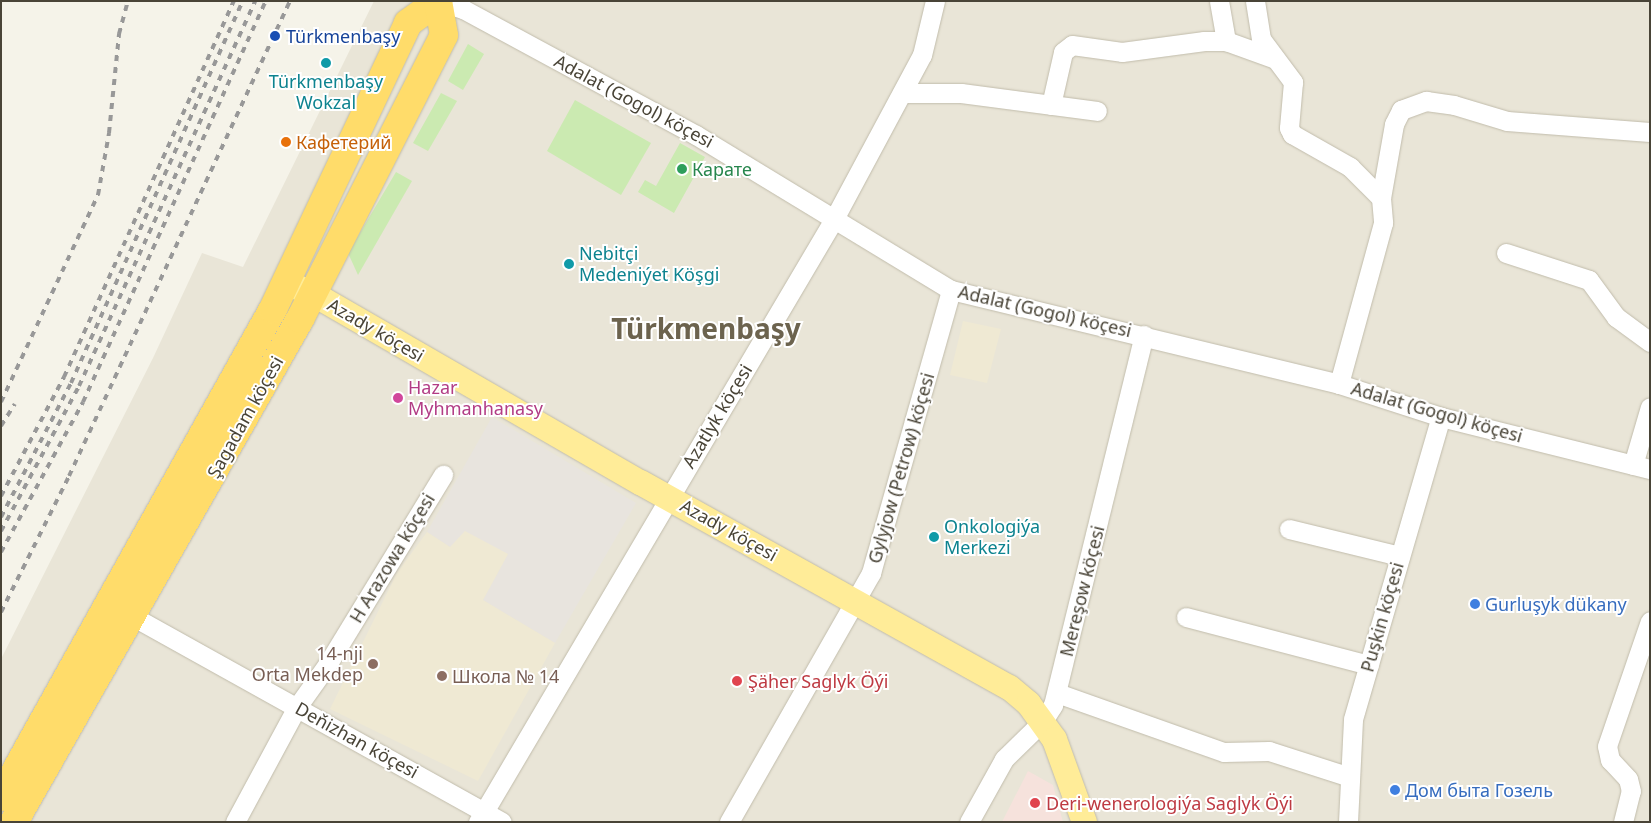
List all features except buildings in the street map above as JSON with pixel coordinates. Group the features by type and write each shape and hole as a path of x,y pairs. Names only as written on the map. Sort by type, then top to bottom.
{"highway":[{"name":"Şagadam köçesi","path":"1,797 184,473 285,282 408,23 438,1 444,35 312,293 132,616 14,822"}],"main road":[{"name":"Azady köçesi","path":"285,282 312,293 669,497 988,673 1028,703 1043,721 1062,757 1084,822"}],"street":[{"name":"Adalat (Gogol) köçesi","path":"438,1 463,9 696,135 951,290 1144,335 1338,384 1441,417 1642,467"},
{"name":"Azatlyk köçesi","path":"481,817 834,219 922,55 935,1"},
{"path":"1219,1 1226,41"},
{"path":"1255,1 1257,27 1273,58 1293,82 1290,128 1292,134 1350,166 1381,198"},
{"path":"1051,105 1063,52 1072,45 1122,52 1204,41 1226,41 1273,58"},
{"path":"902,93 961,93 1096,110"},
{"path":"1338,384 1383,223 1381,198 1394,124 1401,110 1426,101 1454,105 1507,121 1650,132"},
{"path":"1506,253 1589,280 1616,317 1650,342"},
{"name":"Gylyjow (Petrow) köçesi","path":"729,822 857,602 880,549 951,290"},
{"name":"Mereşow köçesi","path":"969,822 1004,759 1043,721 1057,692 1144,335"},
{"path":"1642,467 1650,407"},
{"name":"Puşkin köçesi","path":"1348,822 1353,720 1441,417"},
{"name":"H Arazowa köçesi","path":"236,822 298,707 327,665 442,475"},
{"path":"1289,529 1400,556"},
{"name":"Deňizhan köçesi","path":"132,616 298,707 481,817 502,822"},
{"path":"1186,617 1369,665"},
{"path":"1623,822 1631,791 1628,779 1610,760 1607,746 1650,621"},
{"path":"1057,692 1224,752 1269,751 1350,778"}],"shaded area":[{"path":"374,1 1650,1 1650,822 1,822 1,659 153,358 202,253 243,267"},
{"path":"963,321 1001,329 987,383 950,375"},
{"path":"492,417 636,503 555,643 483,600 508,554 450,547 427,532"},
{"name":"Школа № 14","path":"465,531 508,554 483,600 555,643 478,781 330,709 397,573 427,532 450,547"},
{"name":"Deri-wenerologiýa Saglyk Öýi","path":"1028,771 1053,785 1063,822 1002,822"}],"green space":[{"path":"468,44 484,54 463,90 448,81"},
{"path":"441,93 457,101 428,151 413,143"},
{"path":"575,100 651,143 621,195 547,151"},
{"name":"Карате","path":"680,143 705,157 674,213 638,192 645,180 656,186"},
{"path":"396,172 412,181 358,275 348,253"}],"railway":[{"path":"1,402 98,195 109,133 119,34 128,1"},
{"path":"1,496 64,377 234,1"},
{"path":"1,517 71,383 243,1"},
{"path":"1,531 79,386 255,1"},
{"path":"1,552 83,402 266,1"},
{"path":"1,612 69,476 290,1"},
{"path":"1,426 15,404"}],"place":[{"name":"Türkmenbaşy","path":"275,36"},
{"name":"Türkmenbaşy Wokzal","path":"326,63"},
{"name":"Кафетерий","path":"286,142"},
{"name":"Карате","path":"682,169"},
{"name":"Nebitçi Medeniýet Köşgi","path":"569,264"},
{"name":"Hazar Myhmanhanasy","path":"398,398"},
{"name":"Onkologiýa Merkezi","path":"934,537"},
{"name":"Gurluşyk dükany","path":"1475,604"},
{"name":"14-nji Orta Mekdep","path":"373,664"},
{"name":"Школа № 14","path":"442,676"},
{"name":"Şäher Saglyk Öýi","path":"737,681"},
{"name":"Дом быта Гозель","path":"1395,790"},
{"name":"Deri-wenerologiýa Saglyk Öýi","path":"1035,803"}],"district":[{"name":"Türkmenbaşy","path":"706,328"}]}
